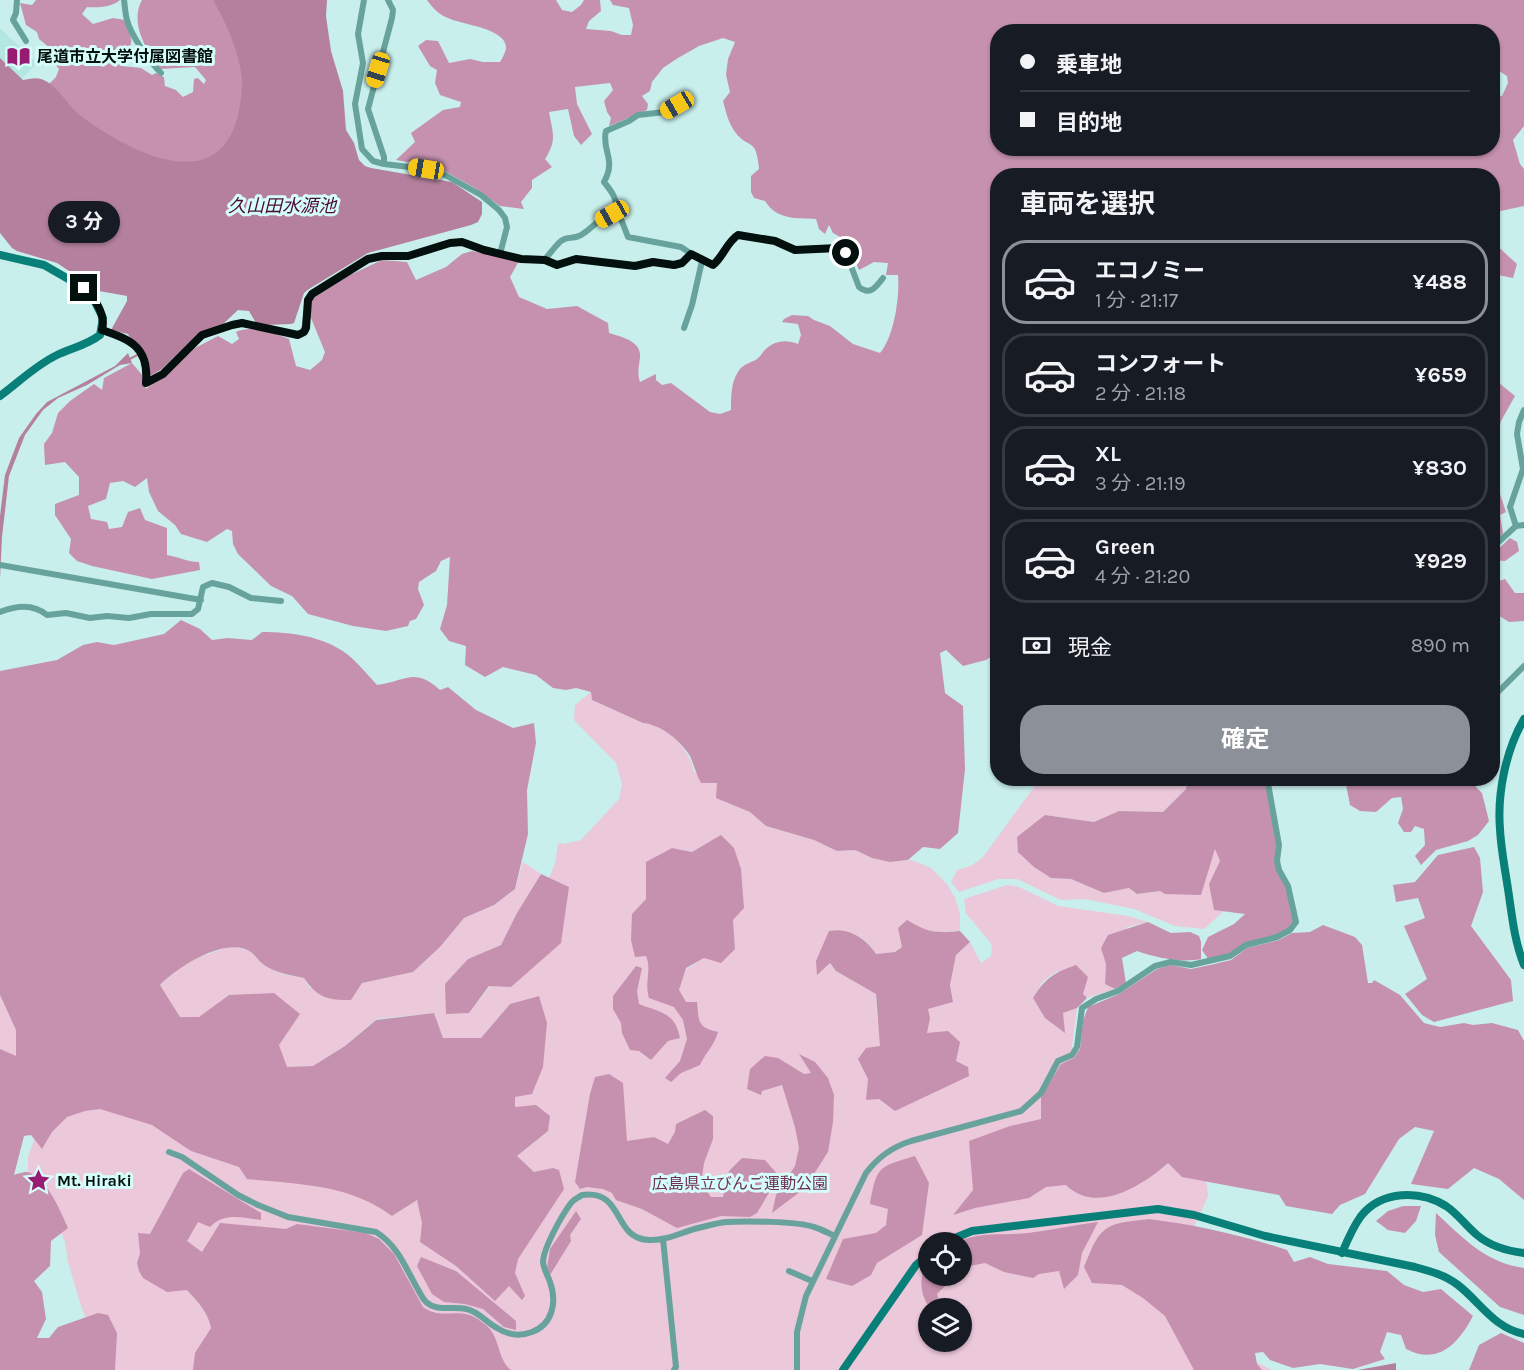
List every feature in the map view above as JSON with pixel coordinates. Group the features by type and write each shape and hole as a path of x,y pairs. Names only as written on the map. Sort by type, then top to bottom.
{"street":[{"path":"17,0 13,20 26,41"},
{"path":"124,0 131,30 154,66 162,73"},
{"path":"364,0 358,34 363,63 355,104 362,149 373,161 384,165 426,169 445,175 481,195 505,218 507,226 500,254"},
{"path":"384,165 384,157 368,109 392,18 393,10 388,0"},
{"path":"616,214 615,196 604,182 611,164 604,137 606,131 638,115 665,112 689,98"},
{"path":"616,214 621,219 628,237 681,247 702,261 713,265 732,238 738,235 775,241 795,250 838,248 846,253 859,287 863,291 868,292 876,288 883,278"},
{"path":"545,260 566,237 579,236 591,225 616,214"},
{"path":"105,331 126,338 137,348 144,360 146,383 163,374 202,335 232,325 242,323 298,335 304,332 308,300 312,294 368,259 382,256 408,256 450,243 462,242 500,254 521,259 545,260 557,265 576,259 635,266 653,262 674,265 682,263 691,254"},
{"path":"0,255 44,265 84,288 92,296 104,318 105,331"},
{"path":"684,328 702,261"},
{"path":"0,396 39,365 92,341 105,331"},
{"path":"1516,526 1510,507 1522,469 1517,434 1524,410"},
{"path":"1500,541 1516,526 1524,525"},
{"path":"0,565 201,600"},
{"path":"0,612 18,606 40,609 47,615 66,613 90,618 192,614 198,609 203,587 212,583 229,587 251,598 281,601"},
{"path":"1500,690 1524,666"},
{"path":"1524,719 1508,757 1499,807 1515,938 1524,965"},
{"path":"797,1370 797,1332 800,1314 812,1281 866,1173 880,1158 895,1146 1022,1111 1041,1093 1058,1061 1072,1055 1077,1047 1082,1008 1118,991 1155,966 1171,962 1191,965 1210,962 1230,956 1246,945 1277,937 1290,930 1296,922 1294,907 1277,861 1279,845 1268,786"},
{"path":"170,1152 182,1157 258,1205 288,1217 376,1232 397,1251 424,1301 439,1308 456,1308 474,1312 510,1335 533,1332 548,1320 553,1310 553,1291 543,1265 543,1258 573,1200 582,1195 600,1196 614,1206 625,1228 634,1236 651,1240 663,1239 725,1222 797,1224 812,1226 835,1236"},
{"path":"1342,1253 1361,1216 1370,1208 1397,1195 1409,1194 1432,1198 1448,1208 1478,1236 1509,1251 1524,1253"},
{"path":"970,1232 1158,1209 1194,1215 1265,1236 1438,1274 1458,1284 1493,1320 1524,1334"},
{"path":"663,1239 676,1367 674,1370"},
{"path":"843,1370 918,1263"},
{"path":"789,1271 812,1281"}],"shaded area":[{"name":"尾道市立大学付属図書館","path":"0,28 37,63 22,79 0,58"}],"green space":[{"path":"36,0 120,0 105,6 87,7 82,14 93,24 113,18 125,20 131,36 131,44 121,57 122,66 141,68 152,75 156,73 164,77 165,86 176,90 183,97 193,92 194,79 198,78 204,84 206,80 195,67 160,69 141,36 138,18 142,0 224,0 249,97 234,134 205,168 120,153 38,82 50,83 56,77 59,69 53,62 51,49 39,39 37,32 26,25 20,3 32,5"},
{"path":"427,0 556,0 562,10 572,12 584,0 600,0 601,11 589,21 586,29 631,35 633,25 629,8 613,5 610,0 1524,0 1524,126 1513,140 1520,164 1524,169 1524,206 1500,211 1500,168 990,168 990,657 963,666 946,650 940,653 945,693 963,706 965,769 958,833 940,849 923,847 908,860 890,862 872,858 855,850 837,851 814,840 766,826 750,812 716,798 717,783 701,783 690,756 681,744 657,727 592,700 591,692 576,688 566,690 553,688 536,675 503,667 485,677 465,665 466,646 449,641 440,629 447,605 450,557 441,561 436,571 419,582 418,589 424,605 416,619 410,621 408,626 386,631 353,626 308,614 292,596 271,586 238,554 233,544 232,531 227,529 207,542 181,534 175,525 158,511 149,492 147,478 135,487 123,481 110,483 106,499 88,506 91,519 107,522 109,529 122,527 128,512 140,508 145,520 167,528 167,555 199,562 200,570 152,579 92,566 77,561 69,553 71,539 55,515 55,504 79,495 79,477 65,462 45,465 44,444 52,433 58,413 70,401 94,384 102,390 104,378 132,363 143,376 146,389 195,348 218,336 232,344 239,339 236,332 249,329 269,332 289,339 296,366 310,370 322,360 325,352 311,318 309,301 348,276 382,260 407,262 416,280 446,267 462,254 472,251 519,261 510,277 519,297 547,309 577,306 608,323 609,333 620,336 638,347 640,382 656,374 656,380 662,385 671,383 710,412 720,414 731,410 733,385 742,367 757,359 775,343 786,341 798,344 801,335 798,324 782,322 792,315 808,316 830,326 853,344 880,353 885,346 895,316 898,294 898,275 886,275 888,263 874,262 859,270 852,254 851,243 833,233 829,225 825,234 819,229 816,219 781,215 765,201 754,198 751,192 751,176 759,169 756,152 752,145 735,132 723,101 730,92 726,75 728,59 735,42 723,38 699,46 663,68 652,82 650,91 642,96 648,104 647,110 609,126 611,118 604,101 613,90 610,83 575,87 577,104 592,134 581,145 574,136 568,109 549,112 553,142 545,159 552,167 532,180 532,188 521,202 524,209 500,206 475,188 446,172 396,160 415,142 411,133 443,110 460,107 461,102 440,95 435,83 437,70 430,66 418,46 426,40 438,41 449,63 470,59 500,62 506,49 505,42 500,36 483,28 444,16"},
{"path":"1500,248 1517,264 1513,278 1500,275"},
{"path":"1500,384 1515,396 1500,424"},
{"path":"1500,494 1506,512 1500,515"},
{"path":"1500,515 1503,533 1500,537"},
{"path":"1510,538 1517,542 1519,551 1505,561 1500,561 1500,547"},
{"path":"1505,579 1515,593 1524,593 1524,621 1509,622 1500,616 1500,581"},
{"path":"181,620 200,629 212,640 228,638 252,640 262,632 295,634 317,639 347,654 377,685 417,677 440,690 448,687 476,710 513,728 534,723 536,743 527,790 528,834 515,889 494,905 464,918 440,947 413,972 362,983 351,1000 336,999 319,994 304,978 269,968 251,952 229,947 203,955 190,962 160,985 180,1017 199,1017 229,995 274,993 300,1014 279,1045 287,1067 313,1066 345,1046 376,1020 434,1013 443,1038 481,1038 510,1004 539,996 547,1023 543,1067 532,1094 515,1097 515,1107 536,1105 550,1116 548,1131 517,1156 534,1172 553,1168 559,1170 564,1189 518,1259 515,1273 525,1296 522,1300 509,1286 495,1301 456,1266 420,1242 422,1223 417,1200 392,1216 359,1197 322,1187 247,1179 239,1167 191,1151 152,1125 100,1109 85,1111 67,1117 52,1132 42,1149 31,1135 24,1136 14,1175 27,1172 40,1180 52,1196 68,1228 51,1241 50,1266 34,1281 42,1292 46,1319 37,1338 49,1338 58,1327 98,1313 108,1315 117,1333 115,1370 0,1370 0,1049 16,1056 16,1030 0,995 0,671 57,660 83,645 97,642 114,645 164,634"},
{"name":"広島県立びんご運動公園","path":"591,692 592,700 669,733 682,747 694,772 717,783 717,798 750,812 766,826 814,840 837,851 855,850 872,858 890,862 912,860 931,868 947,884 955,898 960,913 960,931 925,930 895,952 876,954 868,943 850,932 829,931 817,974 829,963 836,971 876,994 877,1019 930,1018 927,1009 953,1002 950,985 956,955 970,942 981,963 991,956 992,945 966,913 964,899 1007,885 1019,887 1058,906 1128,916 1148,922 1127,927 1106,964 1105,984 1115,989 1087,998 1057,971 1043,981 1033,998 1045,1018 1064,1032 1063,1013 1077,1008 1072,1047 1091,1058 1204,1161 1208,1196 1191,1234 1244,1356 1272,1370 105,1370 80,1303 68,1262 65,1242 57,1222 28,1181 28,1157 38,1128 90,1095 397,1193 429,1206 544,1170 534,1172 517,1156 548,1131 515,1108 510,1004 481,1038 443,1038 434,1013 376,1019 345,1046 313,1066 286,1067 279,1045 229,995 198,1018 180,1017 160,985 176,970 200,957 231,946 250,951 263,965 282,974 304,978 310,988 362,983 413,972 440,947 464,918 494,905 515,889 523,862 541,874 501,945 468,959 469,1013 569,887 549,878 555,864 558,843 581,840 619,799 622,784 616,763 574,720 575,705","holes":["721,836 735,949 704,958 685,970 632,914 646,899 672,848 692,852"]},
{"path":"1035,786 1187,786 1163,812 1119,811 1094,822 1045,815 1051,878 1071,879 1104,893 1129,888 1137,894 1161,891 1215,849 1221,861 1210,884 1214,910 1224,911 1204,929 1175,926 1134,909 1085,899 1061,900 1017,879 998,879 959,892 951,882 957,870 971,866 983,857"},
{"path":"1187,786 1266,786 1277,845 1276,861 1286,886 1295,922 1289,929 1229,955 1209,960 1202,950 1208,937 1234,924 1245,914 1214,910 1209,884 1220,861 1215,849 1201,895 1165,894 1160,891 1137,894 1129,888 1104,893 1071,879 1051,878 1034,867 1018,852 1017,837 1045,815 1094,822 1119,811 1163,812"},
{"path":"1346,786 1475,786 1482,793 1489,821 1478,835 1468,841 1436,850 1421,865 1415,856 1425,845 1424,829 1415,826 1411,832 1404,832 1398,823 1403,809 1401,797 1392,798 1376,812 1360,811 1350,805"},
{"path":"721,835 734,848 741,869 744,908 733,920 735,949 721,963 704,958 686,968 679,990 686,1002 697,1002 700,1023 718,1032 700,1065 681,1073 671,1082 665,1078 680,1061 687,1039 683,1020 674,1007 649,998 648,961 646,956 635,957 631,940 632,914 646,899 646,862 672,848 692,852"},
{"path":"1474,847 1480,858 1483,892 1471,926 1511,980 1513,1001 1434,1022 1422,1015 1405,994 1427,979 1404,926 1425,918 1418,898 1396,902 1393,885 1415,882 1438,855"},
{"path":"541,874 569,887 561,943 511,987 489,986 469,1013 446,1014 445,984 468,959 501,945"},
{"path":"907,920 932,931 960,931 970,942 956,955 950,985 953,1002 928,1009 930,1018 927,1033 948,1031 960,1042 956,1061 968,1067 969,1076 895,1111 879,1099 866,1100 868,1079 858,1059 866,1048 880,1046 876,994 836,971 830,963 817,975 816,961 829,931 836,930 856,935 876,954 895,952 902,947 898,928"},
{"path":"1148,922 1171,933 1190,932 1199,936 1201,959 1169,959 1137,951 1122,958 1126,983 1115,989 1105,984 1106,964 1101,948 1108,935"},
{"path":"1323,925 1355,937 1362,945 1368,983 1374,980 1400,995 1424,1023 1440,1027 1464,1023 1473,1025 1492,1023 1518,1030 1524,1041 1524,1200 1499,1179 1474,1168 1448,1189 1411,1184 1434,1131 1415,1127 1399,1139 1365,1194 1340,1205 1332,1214 1286,1206 1279,1195 1182,1177 1168,1163 1145,1180 1118,1194 1091,1197 1078,1194 1066,1185 1046,1187 1029,1198 975,1208 953,1215 973,1190 969,1141 1010,1126 1041,1119 1041,1097 1061,1064 1074,1058 1080,1049 1083,1021 1088,1007 1119,994 1157,969 1171,965 1191,969 1231,960 1247,948 1279,940 1292,933 1310,932"},
{"path":"1076,965 1088,977 1083,994 1087,998 1077,1008 1063,1013 1065,1033 1045,1018 1033,998 1051,977"},
{"path":"636,966 642,968 637,991 639,1004 671,1018 678,1029 680,1038 668,1041 651,1060 639,1051 630,1050 622,1033 621,1023 613,1009 613,996"},
{"path":"0,995 16,1030 16,1057 0,1049"},
{"path":"799,1054 815,1062 828,1078 834,1095 833,1122 828,1152 805,1188 772,1213 776,1195 795,1166 799,1148 782,1085 762,1091 761,1095 747,1089 750,1069 765,1056 778,1058 804,1074 811,1073"},
{"path":"609,1074 623,1083 627,1141 654,1137 668,1144 675,1132 676,1124 705,1110 713,1116 713,1139 704,1163 701,1183 711,1197 723,1197 729,1171 742,1158 765,1160 779,1176 757,1213 750,1217 721,1216 677,1228 642,1209 616,1200 612,1193 603,1189 587,1187 580,1189 575,1182 590,1094 595,1077"},
{"path":"915,1156 929,1183 922,1232 918,1232 918,1237 877,1263 871,1275 852,1286 826,1279 843,1239 876,1233 886,1225 888,1209 870,1204 878,1175 894,1163"},
{"path":"189,1169 261,1213 261,1220 228,1218 210,1227 198,1222 187,1241 202,1252 220,1223 286,1229 297,1224 366,1233 379,1239 394,1254 423,1307 437,1313 470,1315 488,1327 493,1333 504,1361 511,1370 193,1370 195,1353 211,1328 205,1312 187,1290 167,1292 143,1278 137,1263 140,1253 138,1233 150,1234 183,1173"},
{"path":"1403,1206 1421,1206 1416,1221 1405,1233 1388,1230 1376,1221 1388,1211"},
{"path":"576,1211 581,1219 570,1235 571,1241 550,1275 547,1268 550,1249"},
{"path":"1436,1213 1487,1255 1498,1261 1524,1268 1524,1315 1500,1307 1439,1252 1435,1235"},
{"path":"1149,1219 1219,1231 1287,1250 1294,1262 1310,1257 1328,1264 1387,1271 1404,1285 1423,1292 1441,1289 1473,1316 1454,1343 1438,1353 1428,1355 1417,1354 1406,1349 1401,1335 1387,1332 1380,1352 1385,1359 1353,1369 1320,1364 1293,1368 1270,1360 1263,1352 1255,1353 1257,1364 1262,1370 1194,1370 1165,1316 1122,1285 1092,1283 1084,1267 1096,1241 1110,1226"},
{"path":"1098,1222 1082,1253 1078,1275 1064,1289 1059,1271 1039,1274 1033,1278 1004,1272 985,1263 972,1266 972,1237 1028,1233"},
{"path":"421,1257 456,1271 516,1321 516,1330 504,1327 483,1309 444,1302 432,1294 417,1266"},
{"path":"922,1286 945,1286 937,1294 938,1298 925,1298"},
{"path":"1501,1333 1524,1343 1524,1370 1469,1370 1479,1345"}],"water":[{"name":"久山田水源池","path":"213,0 327,0 326,16 331,51 343,91 346,130 354,143 359,160 371,168 452,182 482,202 482,214 478,222 471,225 368,253 304,293 294,323 265,325 256,323 249,311 238,310 222,325 198,334 162,369 150,376 128,334 111,330 127,301 127,296 99,291 57,263 17,251 0,233 0,58 23,80 36,78 47,82 81,116 131,147 157,157 182,162 205,159 223,146 236,123 242,86 237,53"},
{"path":"128,353 132,363 120,365 87,385 58,398 43,410 25,435 9,476 0,579 0,516 5,475 19,438 47,402 115,366"},
{"path":"1396,1363 1396,1370 1358,1370"}],"waterway":[{"path":"128,360 139,354"}],"place":[{"name":"尾道市立大学付属図書館","path":"19,56"},
{"name":"Mt. Hiraki","path":"39,1180"}],"route":[{"path":"84,288 92,296 104,318 102,330 126,338 137,348 144,360 146,383 163,374 202,335 242,323 298,335 306,328 308,300 312,294 361,263 382,256 408,256 450,243 462,242 521,259 545,260 557,265 576,259 635,266 653,262 674,265 682,263 691,254 713,265 732,238 738,235 775,241 795,250 838,248 846,253"}]}
